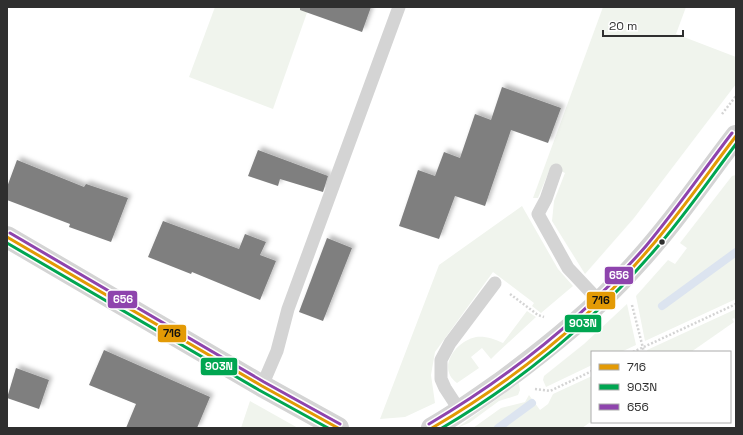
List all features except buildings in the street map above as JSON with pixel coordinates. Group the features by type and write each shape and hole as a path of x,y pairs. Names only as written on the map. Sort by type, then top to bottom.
{"street":[{"path":"432,428 460,411 544,349 600,302 649,250 734,144"},
{"path":"7,237 262,386 338,428"}],"lane":[{"path":"262,386 277,351 288,309 399,7"},
{"path":"556,170 546,199 538,214 568,268 600,302"},
{"path":"460,411 441,380 441,360 450,343 495,283"}],"path":[{"path":"495,283 538,315 543,317 548,316"},
{"path":"632,302 644,351"},
{"path":"635,351 736,304"},
{"path":"528,389 550,391 591,371"}],"shaded area":[{"path":"215,7 309,7 273,109 189,77"},
{"path":"603,7 686,7 676,34 736,57 736,84 634,218 585,274 552,221 554,201 565,173 551,166 538,198 533,198"},
{"path":"736,175 736,299 645,341 636,296 668,260 675,264 687,248 680,243 732,176"},
{"path":"522,206 558,269 573,286 541,313 532,306 534,303 493,272 435,352 431,375 435,403 405,417 380,419 439,265"},
{"path":"627,304 636,345 623,351 591,351 591,365 546,387 543,380 544,376 584,344"},
{"path":"736,309 736,320 734,318 732,319 734,322 692,351 647,350"},
{"path":"527,311 536,317 491,359 482,348 471,357 479,368 457,383 451,377 448,370 449,363 451,356 456,349 462,344 476,337 490,338 503,343"},
{"path":"591,376 591,422 582,428 473,428 501,408 525,402 529,395 540,410 548,404 553,394"},
{"path":"519,383 520,390 518,395 499,401 469,423 457,428"},
{"path":"250,401 298,428 241,428"}],"waterway":[{"path":"662,306 736,252"},
{"path":"498,428 532,403"}],"transit line":[{"name":"656","path":"429,424 459,406 545,344 598,297 646,246 732,133"},
{"name":"716","path":"432,428 462,410 548,348 601,300 649,249 683,207 736,136"},
{"name":"903N","path":"442,428 500,391 555,349 606,302 664,239 736,144"},
{"name":"656","path":"10,233 264,382 340,424"},
{"name":"716","path":"7,237 262,386 338,428"},
{"name":"903N","path":"7,243 259,390 328,428"}]}
